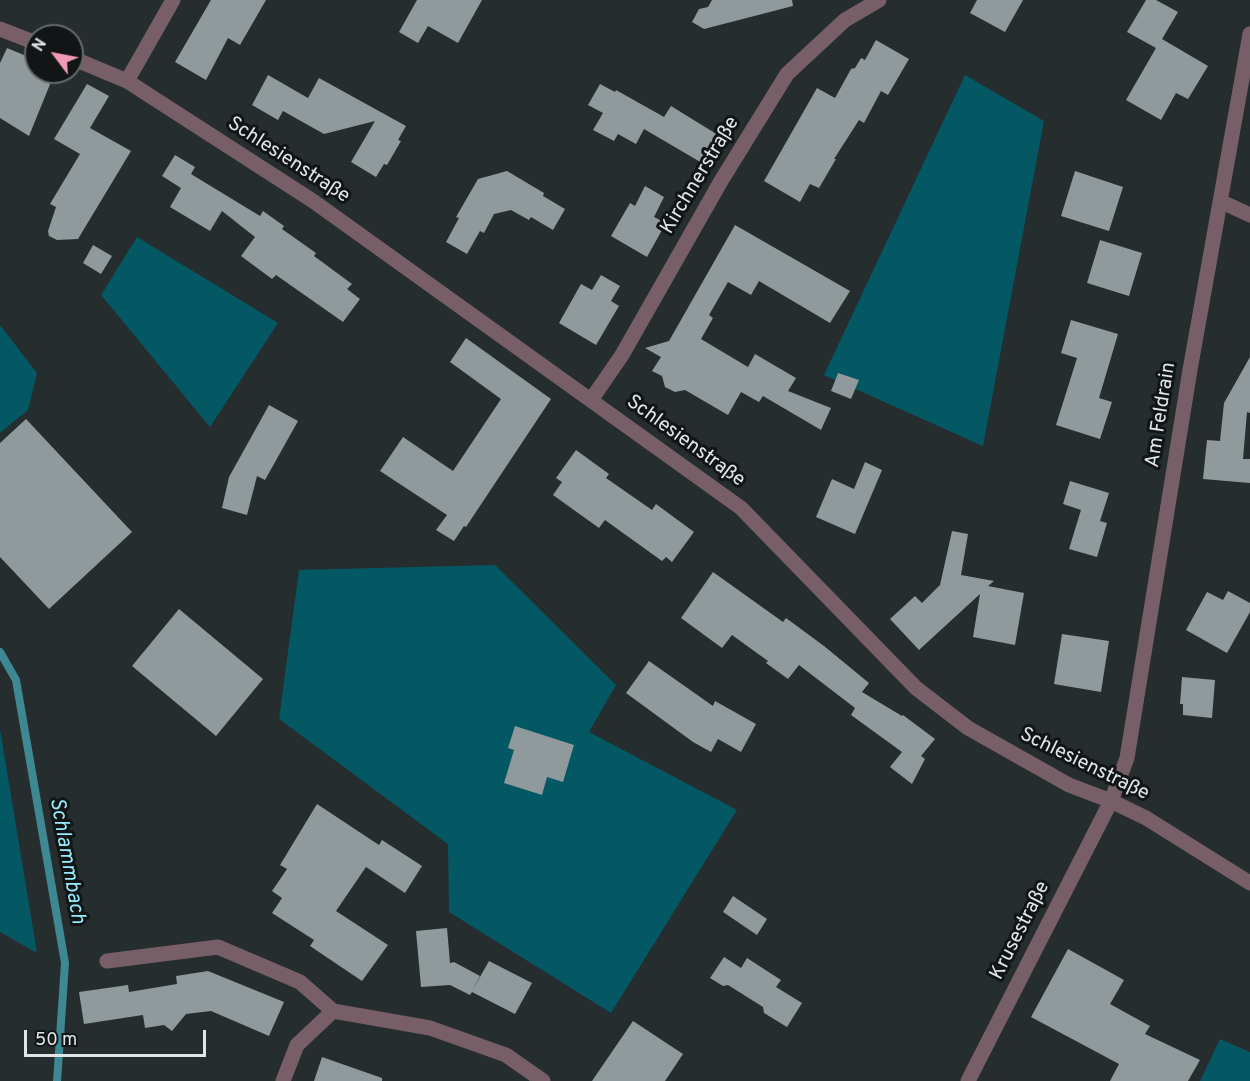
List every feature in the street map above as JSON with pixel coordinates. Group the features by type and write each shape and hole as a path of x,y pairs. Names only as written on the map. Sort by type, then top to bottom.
{"street":[{"path":"127,81 172,0"},
{"name":"Kirchnerstraße","path":"591,400 622,355 721,181 787,74 845,20 879,0"},
{"path":"0,29 24,39"},
{"name":"Am Feldrain","path":"1112,801 1127,758 1190,370 1250,34"},
{"name":"Schlesienstraße","path":"84,63 127,81 313,201 741,508 916,688 968,728 1069,785 1112,801 1146,818 1250,883"},
{"path":"1222,201 1250,215"},
{"name":"Krusestraße","path":"968,1081 1112,801"},
{"path":"107,961 218,947 300,982 333,1011 430,1028 506,1055 543,1081"},
{"path":"283,1081 297,1044 333,1011"}],"shaded area":[{"path":"965,75 1044,121 983,446 824,375"},
{"path":"137,237 278,323 210,427 101,295"},
{"path":"0,325 37,373 28,410 0,433"},
{"path":"495,565 616,685 589,732 737,810 611,1013 449,912 448,844 279,719 299,570"},
{"path":"0,729 37,953 0,932"},
{"path":"1220,1039 1250,1052 1250,1081 1200,1081"}],"building":[{"path":"211,0 266,0 240,45 228,38 206,80 175,62"},
{"path":"417,0 482,0 458,43 428,26 418,43 399,32"},
{"path":"712,0 792,0 793,6 704,29 692,22 699,9 708,7"},
{"path":"977,0 1023,0 1005,32 970,13"},
{"path":"1146,0 1156,0 1178,12 1162,39 1208,66 1188,99 1176,93 1161,120 1126,100 1156,48 1127,32"},
{"path":"876,40 909,59 888,95 881,91 864,123 859,120 819,188 810,184 800,202 764,181 817,88 835,98 851,69 855,68 861,58 865,60"},
{"path":"7,48 24,55 24,84 50,84 29,136 0,118 0,63"},
{"path":"268,75 308,98 319,78 406,126 398,140 401,141 387,165 384,164 376,177 351,162 375,121 324,134 283,111 278,120 252,105"},
{"path":"87,84 109,96 90,128 131,151 78,239 57,240 49,236 48,231 56,207 50,204 80,154 54,139"},
{"path":"600,84 615,92 616,90 664,117 671,106 718,135 702,163 644,129 636,144 618,134 614,141 593,130 603,113 588,105"},
{"path":"175,155 195,167 191,174 260,216 263,211 284,226 282,229 316,253 314,256 352,284 347,289 360,299 343,322 276,275 272,279 241,256 255,237 222,211 210,231 170,207 181,188 162,176"},
{"path":"507,171 544,193 543,196 565,209 553,230 531,217 529,220 511,210 494,214 484,233 480,231 467,254 446,242 459,218 456,217 478,179"},
{"path":"1075,171 1123,187 1109,231 1061,216"},
{"path":"645,186 664,197 654,217 666,223 647,257 611,236 630,203 635,206"},
{"path":"735,225 850,291 830,323 759,281 751,295 728,282 709,315 713,318 701,339 748,367 755,354 796,378 788,391 831,408 821,430 763,396 759,402 741,392 728,415 685,390 675,392 665,387 662,376 652,371 661,357 645,348 669,341"},
{"path":"1100,240 1142,253 1129,296 1087,283"},
{"path":"93,245 112,256 101,274 83,263"},
{"path":"601,275 620,286 611,301 619,306 596,345 559,323 581,284 592,290"},
{"path":"1071,320 1118,334 1099,398 1112,402 1100,439 1056,425 1077,358 1061,353"},
{"path":"466,338 551,399 466,527 464,526 454,541 436,530 447,515 380,471 403,437 453,471 501,399 450,362"},
{"path":"1250,357 1250,413 1247,412 1243,459 1250,459 1250,483 1203,479 1207,440 1220,441 1224,403"},
{"path":"838,373 859,380 851,399 831,391"},
{"path":"269,405 298,421 265,480 257,476 247,515 222,508 229,477"},
{"path":"26,419 132,532 49,609 0,557 0,443"},
{"path":"576,450 609,474 606,478 652,510 656,504 694,532 672,562 666,557 662,561 605,520 599,528 553,495 562,482 556,478"},
{"path":"865,462 882,470 855,534 816,517 832,479 854,489"},
{"path":"1070,481 1109,493 1100,521 1107,523 1097,557 1069,549 1081,510 1063,504"},
{"path":"952,531 968,534 961,575 994,581 988,586 1024,593 1015,645 973,637 980,594 919,650 890,619 915,596 922,603 940,585"},
{"path":"713,572 783,622 786,618 824,646 869,683 862,692 903,715 935,739 921,756 925,759 912,784 890,767 902,752 851,715 855,708 799,665 788,679 732,635 722,648 681,618"},
{"path":"1228,591 1250,603 1250,612 1227,653 1186,630 1207,592 1223,600"},
{"path":"179,609 263,679 216,736 132,666"},
{"path":"1062,634 1109,641 1101,692 1054,684"},
{"path":"649,661 713,706 715,701 756,724 741,752 718,739 711,752 693,742 626,693"},
{"path":"1182,677 1215,680 1212,718 1183,715 1183,704 1180,704"},
{"path":"515,726 574,745 563,782 547,777 542,795 504,783 514,750 508,748"},
{"path":"317,804 379,845 382,840 422,866 405,893 366,867 336,911 388,945 362,981 310,946 314,940 272,913 282,898 272,891 287,869 280,865"},
{"path":"733,896 767,919 757,935 723,912"},
{"path":"447,928 450,963 454,962 480,976 472,991 489,961 532,983 515,1014 472,992 470,995 450,985 421,987 416,931"},
{"path":"1068,949 1124,980 1110,1004 1150,1026 1145,1034 1200,1060 1188,1081 1110,1081 1119,1064 1031,1017"},
{"path":"724,957 741,968 747,958 781,980 776,987 802,1003 787,1027 764,1013 763,1007 728,985 723,986 710,978"},
{"path":"208,971 284,1002 269,1036 211,1011 186,1014 172,1031 164,1025 145,1028 143,1015 84,1024 79,992 128,985 129,992 177,984 176,976"},
{"path":"633,1021 683,1054 665,1081 592,1081"},
{"path":"322,1057 382,1078 382,1081 314,1081"}],"waterway":[{"name":"Schlammbach","path":"0,652 16,680 65,963 57,1081"}]}
